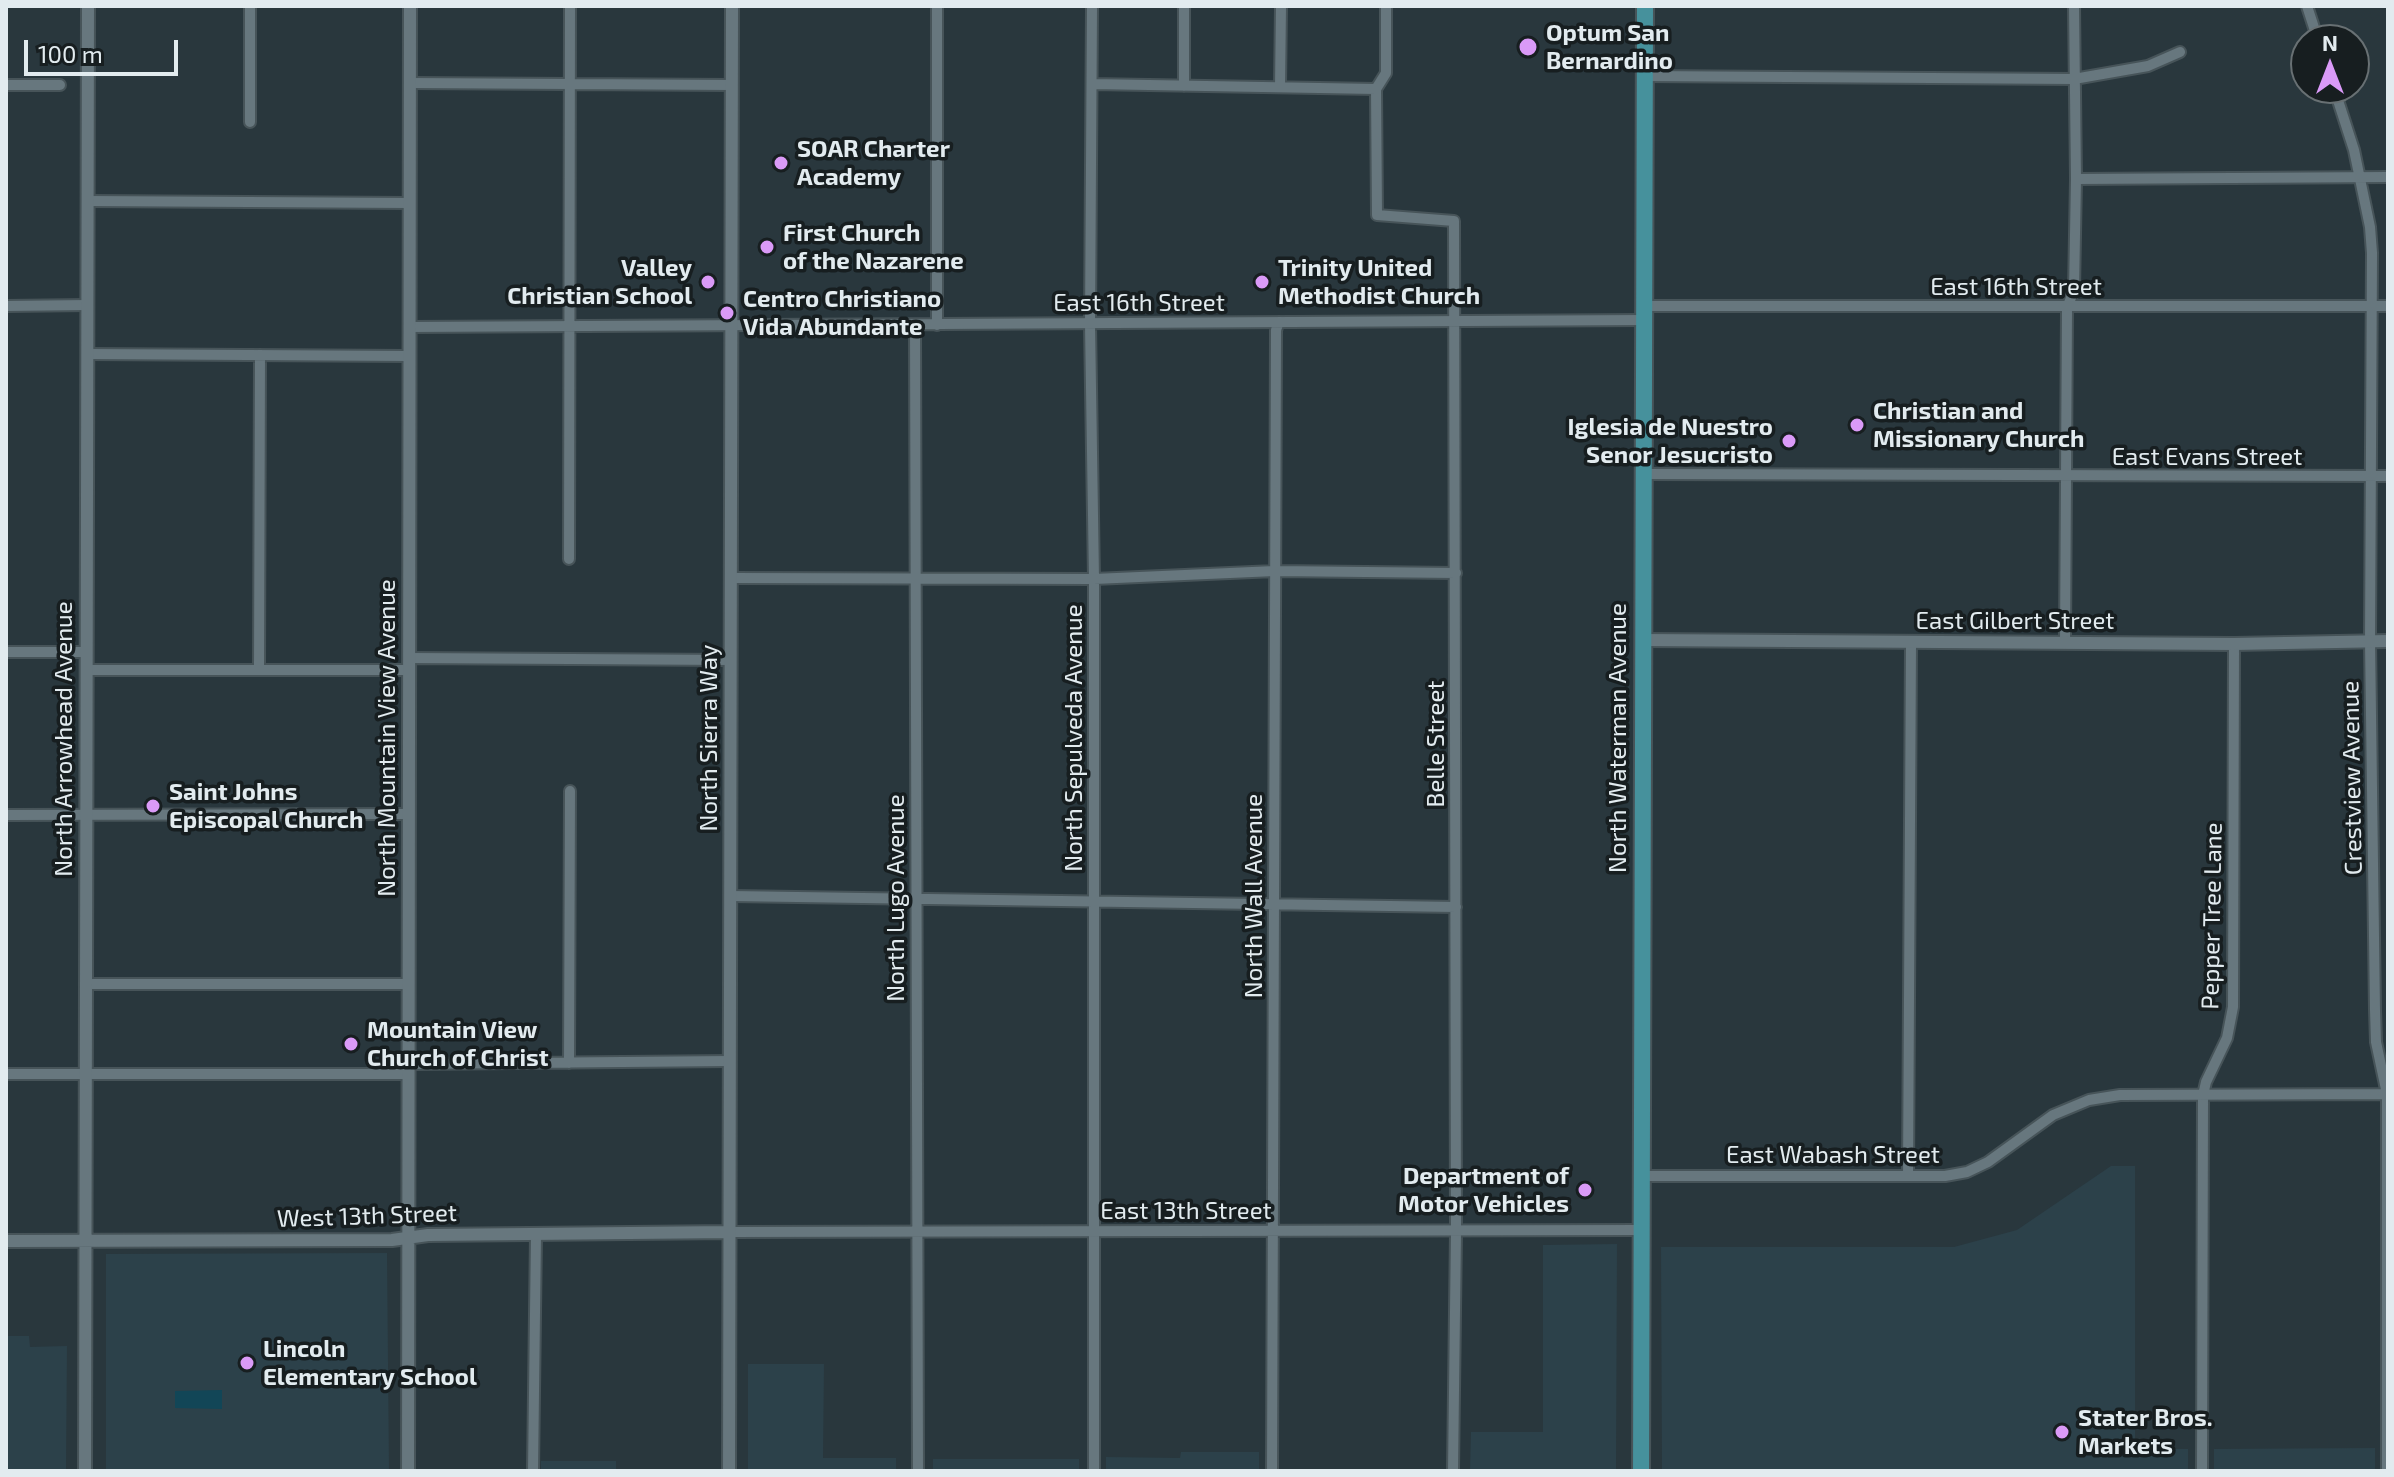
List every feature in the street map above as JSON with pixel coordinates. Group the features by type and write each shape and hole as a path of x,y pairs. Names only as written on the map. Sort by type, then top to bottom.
{"main road":[{"name":"North Waterman Avenue","path":"1641,1471 1645,6"}],"street":[{"name":"North Arrowhead Avenue","path":"85,1471 88,6"},
{"path":"250,6 250,122"},
{"name":"North Mountain View Avenue","path":"408,1471 410,6"},
{"path":"569,559 570,6"},
{"name":"North Sierra Way","path":"729,1471 732,6"},
{"path":"937,6 937,325"},
{"name":"North Sepulveda Avenue","path":"1092,6 1090,324 1094,579 1094,1471"},
{"path":"1184,6 1184,86"},
{"path":"1280,87 1281,6"},
{"path":"1092,84 1376,89 1386,73 1386,6"},
{"path":"2065,642 2067,308 2074,290 2076,179 2074,6"},
{"path":"1644,76 2074,79 2148,66 2180,52"},
{"path":"410,83 732,85"},
{"path":"6,85 60,85"},
{"name":"Belle Street","path":"1376,89 1377,215 1454,221 1456,1231 1453,1471"},
{"name":"Crestview Avenue","path":"2339,104 2354,150 2370,227 2373,476 2370,641 2376,1042 2387,1094 2387,1471"},
{"path":"2076,179 2388,177"},
{"path":"88,201 409,203"},
{"path":"6,306 88,305"},
{"name":"East 16th Street","path":"409,327 1455,322 1644,313 2388,306"},
{"name":"North Wall Avenue","path":"1272,1471 1276,330 1279,322"},
{"name":"North Lugo Avenue","path":"915,325 918,1471"},
{"path":"87,354 409,356"},
{"path":"259,669 260,355"},
{"name":"East Evans Street","path":"1643,474 2388,476"},
{"path":"732,578 1094,579 1275,571 1456,573"},
{"name":"East Gilbert Street","path":"1643,640 1911,644 2388,641"},
{"path":"1908,1176 1911,644"},
{"name":"Pepper Tree Lane","path":"2202,1471 2203,1095 2227,1038 2233,1007 2234,644"},
{"path":"6,652 86,652"},
{"path":"86,670 731,660"},
{"path":"569,1063 570,791"},
{"path":"6,815 409,814"},
{"path":"731,896 1456,907"},
{"path":"87,984 409,984"},
{"path":"6,1074 730,1061"},
{"name":"East Wabash Street","path":"1641,1176 1945,1176 1967,1172 2009,1149 2053,1115 2089,1100 2120,1095 2387,1094"},
{"name":"East 13th Street","path":"730,1232 1641,1230"},
{"name":"West 13th Street","path":"6,1241 392,1240 428,1235 730,1232"},
{"path":"533,1471 536,1234"}],"shaded area":[{"path":"2111,1166 2135,1166 2135,1449 2188,1449 2188,1471 1662,1471 1661,1247 1954,1247 2017,1230"},
{"path":"1617,1244 1616,1471 1470,1471 1471,1432 1543,1432 1543,1245"},
{"name":"Lincoln Elementary School","path":"387,1253 389,1471 106,1471 106,1254"},
{"path":"6,1336 29,1336 30,1347 67,1346 66,1471 6,1471"},
{"path":"748,1364 824,1364 823,1458 896,1458 896,1471 748,1471"},
{"path":"222,1390 222,1409 175,1408 175,1391"},
{"path":"2375,1448 2375,1471 2214,1471 2214,1449"},
{"path":"1181,1452 1259,1452 1259,1471 1106,1471 1106,1457 1180,1458"},
{"path":"933,1459 1079,1459 1079,1471 933,1471"},
{"path":"541,1461 616,1461 616,1471 541,1471"}],"place":[{"name":"Optum San Bernardino","path":"1528,47"},
{"name":"SOAR Charter Academy","path":"781,163"},
{"name":"First Church of the Nazarene","path":"767,247"},
{"name":"Valley Christian School","path":"708,282"},
{"name":"Trinity United Methodist Church","path":"1262,282"},
{"name":"Centro Christiano Vida Abundante","path":"727,313"},
{"name":"Christian and Missionary Church","path":"1857,425"},
{"name":"Iglesia de Nuestro Senor Jesucristo","path":"1789,441"},
{"name":"Saint Johns Episcopal Church","path":"153,806"},
{"name":"Mountain View Church of Christ","path":"351,1044"},
{"name":"Department of Motor Vehicles","path":"1585,1190"},
{"name":"Lincoln Elementary School","path":"247,1363"},
{"name":"Stater Bros. Markets","path":"2062,1432"}]}
